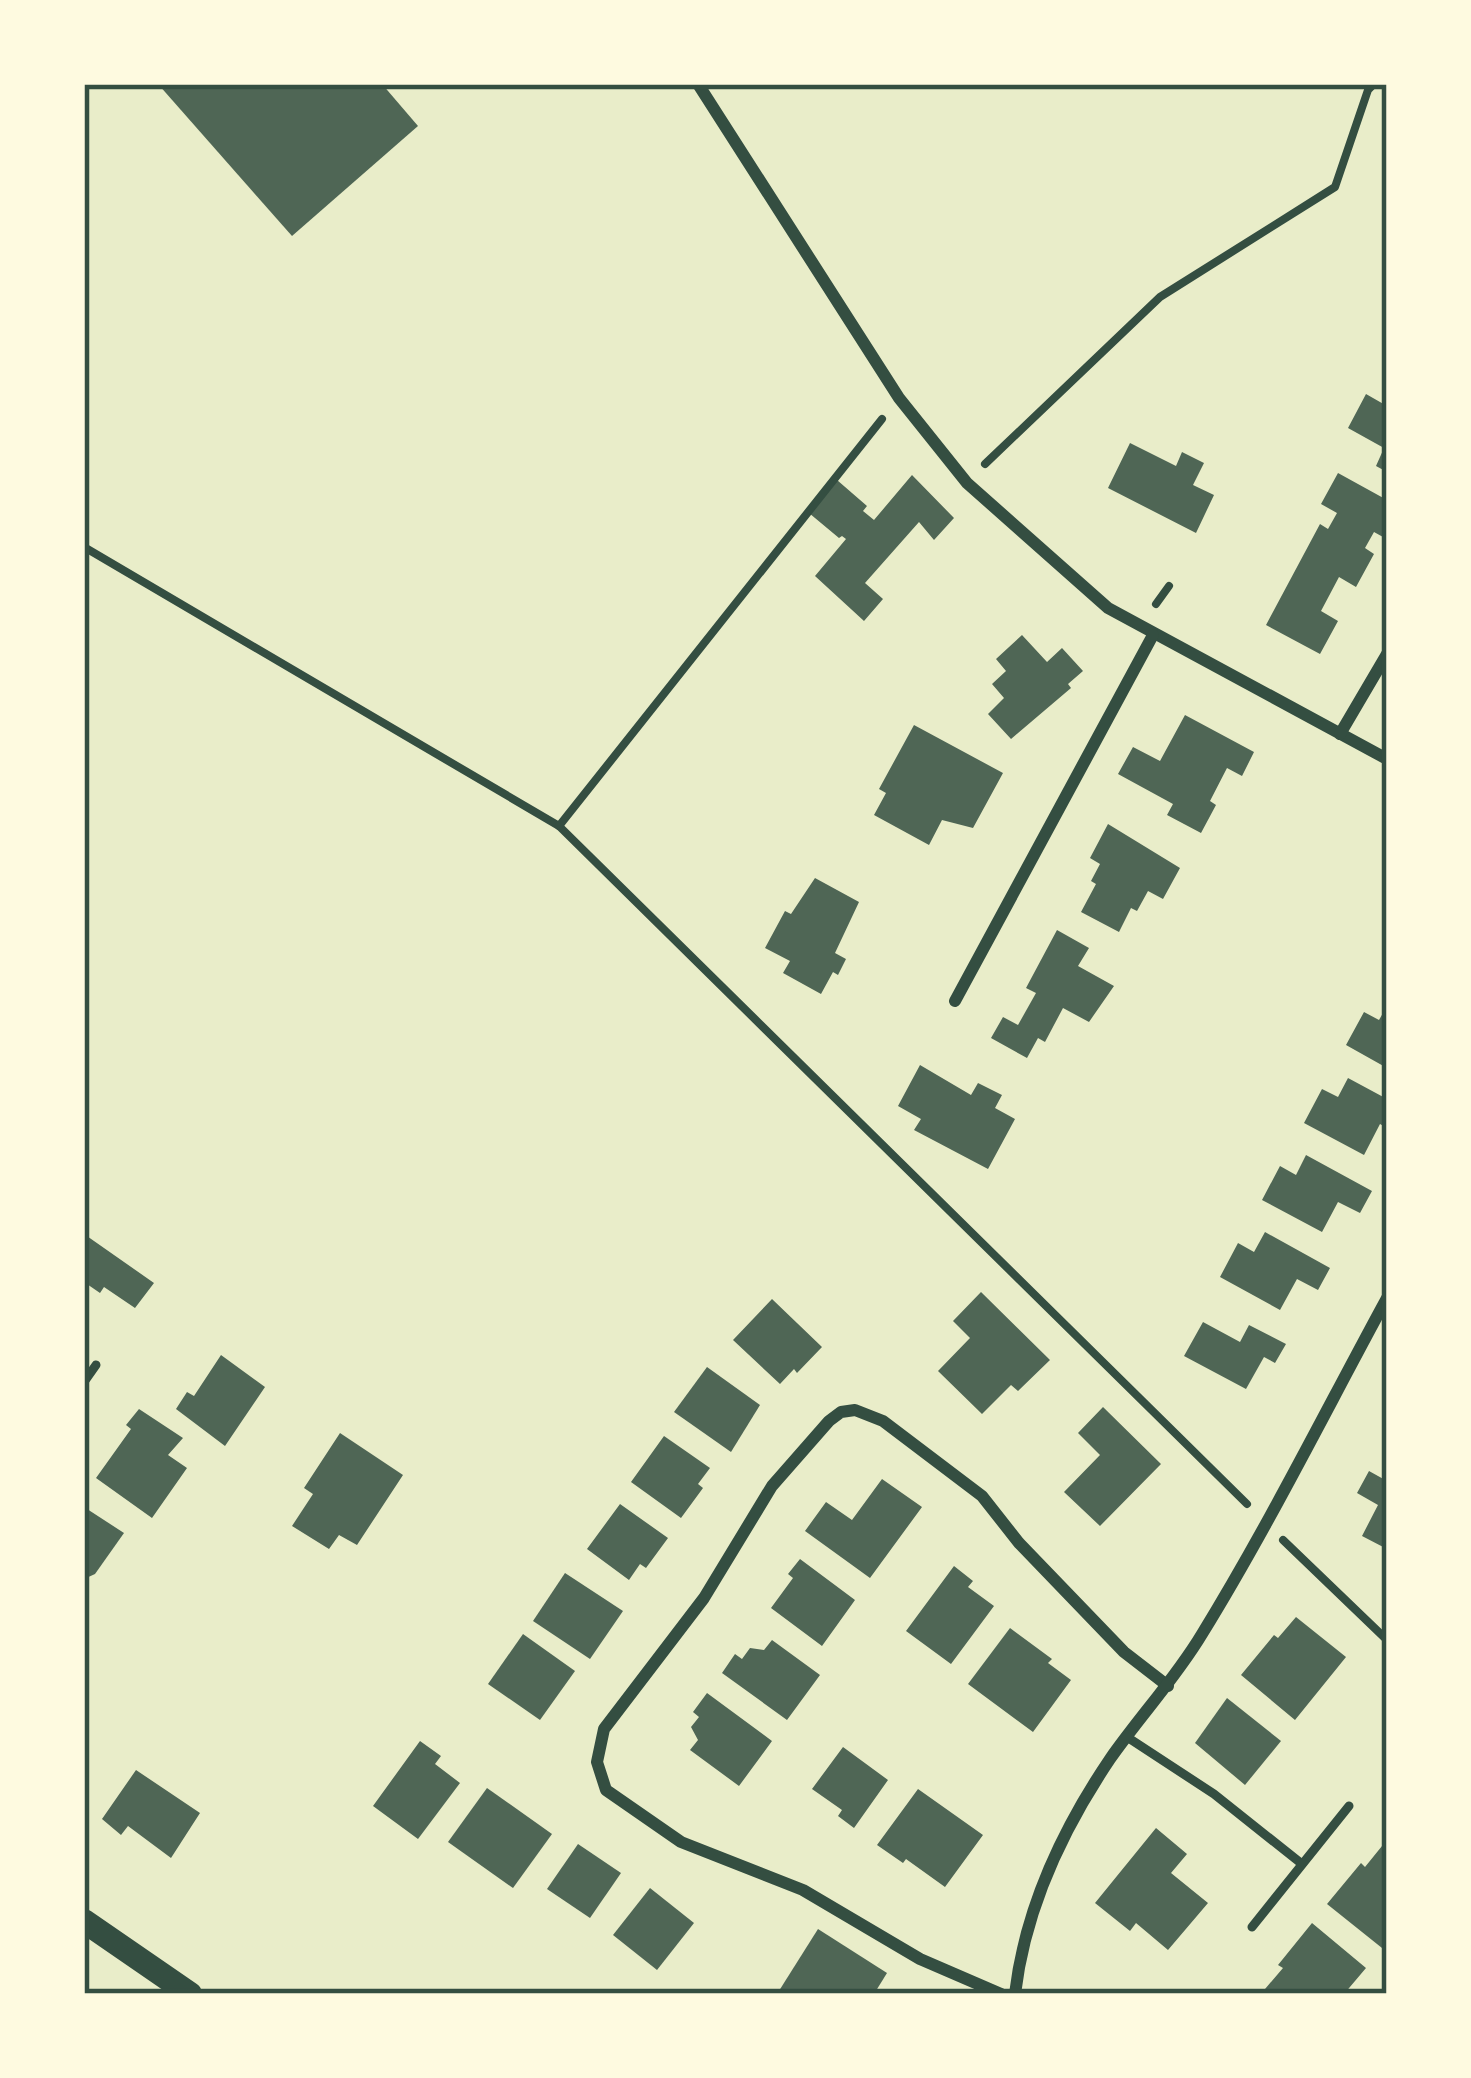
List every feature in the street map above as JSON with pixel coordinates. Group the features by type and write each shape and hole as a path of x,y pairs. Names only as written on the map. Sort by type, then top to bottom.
{"main road":[{"path":"84,1921 190,1994"}],"street":[{"path":"698,84 898,398 967,483 1108,608 1387,759"},
{"path":"955,1001 1153,634"},
{"path":"1340,734 1387,654"},
{"path":"1015,1994 1022,1946 1041,1887 1084,1803 1127,1737 1168,1687 1267,1524 1387,1298"},
{"path":"1001,1994 932,1966 803,1890 681,1842 606,1790 597,1762 604,1730 697,1608 772,1486 829,1421 841,1412 855,1410 883,1420 982,1496 1019,1543 1124,1652 1168,1687"}],"lane":[{"path":"84,1382 96,1365"},
{"path":"1127,1737 1214,1794 1302,1864"},
{"path":"1252,1927 1349,1806"}],"path":[{"path":"967,483 1160,297 1335,187 1374,84"},
{"path":"559,826 898,398"},
{"path":"84,547 559,826 1387,1640"}],"building":[{"path":"158,84 382,84 418,126 292,236"},
{"path":"1366,394 1387,406 1387,472 1376,466 1384,448 1348,428"},
{"path":"1130,443 1176,466 1182,452 1204,463 1193,485 1214,495 1196,533 1108,488"},
{"path":"1338,473 1387,500 1387,530 1383,537 1374,532 1365,548 1374,554 1356,587 1339,577 1321,611 1338,621 1320,654 1266,625 1320,524 1328,529 1337,513 1321,504"},
{"path":"912,475 954,518 934,540 919,522 865,583 883,599 864,621 815,576 846,539 809,513 837,480 867,506 863,511 874,520"},
{"path":"1022,635 1047,662 1062,648 1083,671 1068,684 1071,688 1011,739 988,714 1004,698 992,684 1006,671 996,659"},
{"path":"1185,715 1254,752 1242,776 1227,768 1201,833 1167,815 1173,804 1118,774 1133,747 1160,761"},
{"path":"914,725 1003,773 973,828 942,820 929,845 874,815 886,793 879,789"},
{"path":"1108,824 1180,868 1163,899 1148,891 1137,911 1131,908 1119,932 1081,912 1096,884 1091,881 1100,864 1090,858"},
{"path":"815,878 859,902 835,953 846,959 821,994 783,973 790,961 765,948 785,911 791,914"},
{"path":"1057,930 1089,948 1078,966 1114,986 1089,1022 1063,1008 1045,1042 1038,1038 1027,1058 991,1038 1003,1017 1018,1025 1036,993 1026,988"},
{"path":"1387,1006 1387,1068 1346,1045 1364,1012 1379,1020"},
{"path":"920,1065 971,1095 978,1083 1002,1095 995,1108 1015,1119 988,1169 914,1130 921,1119 898,1106"},
{"path":"1348,1078 1387,1099 1387,1128 1380,1124 1364,1155 1304,1123 1322,1089 1338,1097"},
{"path":"1306,1155 1372,1191 1360,1213 1338,1202 1322,1232 1262,1200 1280,1166 1296,1175"},
{"path":"1265,1232 1330,1268 1318,1290 1297,1279 1280,1310 1220,1277 1238,1243 1254,1252"},
{"path":"84,1234 154,1283 135,1308 104,1287 100,1293 84,1282"},
{"path":"981,1292 1050,1360 1018,1391 1011,1385 982,1414 938,1371 970,1338 953,1321"},
{"path":"772,1299 822,1347 780,1384 733,1340"},
{"path":"1203,1322 1240,1342 1249,1325 1286,1344 1275,1363 1264,1357 1246,1389 1184,1356"},
{"path":"221,1355 265,1387 225,1446 176,1409 187,1392 194,1396"},
{"path":"707,1367 760,1405 731,1452 674,1412"},
{"path":"1103,1407 1161,1464 1100,1526 1064,1492 1100,1455 1078,1433"},
{"path":"139,1409 183,1438 168,1455 187,1468 152,1518 96,1478 131,1429 126,1425"},
{"path":"340,1433 403,1475 357,1545 339,1535 329,1549 292,1526 313,1494 304,1488"},
{"path":"664,1436 710,1468 698,1484 703,1488 681,1518 631,1482"},
{"path":"1369,1471 1387,1481 1387,1549 1362,1536 1378,1505 1357,1493"},
{"path":"882,1479 922,1507 870,1578 805,1531 826,1502 852,1520"},
{"path":"620,1504 668,1538 646,1568 640,1564 629,1580 587,1549"},
{"path":"84,1507 124,1533 95,1574 84,1579"},
{"path":"800,1559 855,1600 822,1646 771,1608 793,1578 788,1574"},
{"path":"954,1566 973,1581 968,1587 994,1606 951,1664 906,1631"},
{"path":"565,1573 623,1611 590,1659 533,1621"},
{"path":"1296,1617 1346,1657 1295,1720 1241,1675"},
{"path":"1010,1628 1052,1659 1048,1663 1071,1680 1033,1732 968,1684"},
{"path":"523,1634 575,1671 540,1720 488,1684"},
{"path":"772,1640 820,1675 787,1720 722,1673 735,1654 742,1659 750,1648 764,1650"},
{"path":"707,1693 772,1741 739,1786 690,1750 698,1740 691,1727 699,1717 693,1712"},
{"path":"1227,1698 1281,1741 1245,1785 1195,1743"},
{"path":"420,1741 441,1756 435,1764 460,1783 418,1839 373,1806"},
{"path":"843,1747 888,1780 854,1828 838,1816 842,1810 812,1789"},
{"path":"136,1770 200,1813 171,1858 128,1826 121,1835 102,1819"},
{"path":"487,1788 552,1834 513,1888 448,1842"},
{"path":"918,1789 983,1835 945,1887 877,1845"},
{"path":"1156,1828 1187,1854 1171,1873 1208,1903 1168,1950 1136,1923 1130,1931 1095,1903"},
{"path":"578,1844 621,1873 590,1918 547,1889"},
{"path":"1382,1846 1387,1850 1387,1942 1382,1948 1327,1904"},
{"path":"650,1888 694,1923 657,1970 613,1935"},
{"path":"1312,1923 1366,1968 1344,1994 1271,1994 1265,1989 1283,1968 1278,1965"},
{"path":"818,1929 887,1973 874,1994 777,1994"}]}
